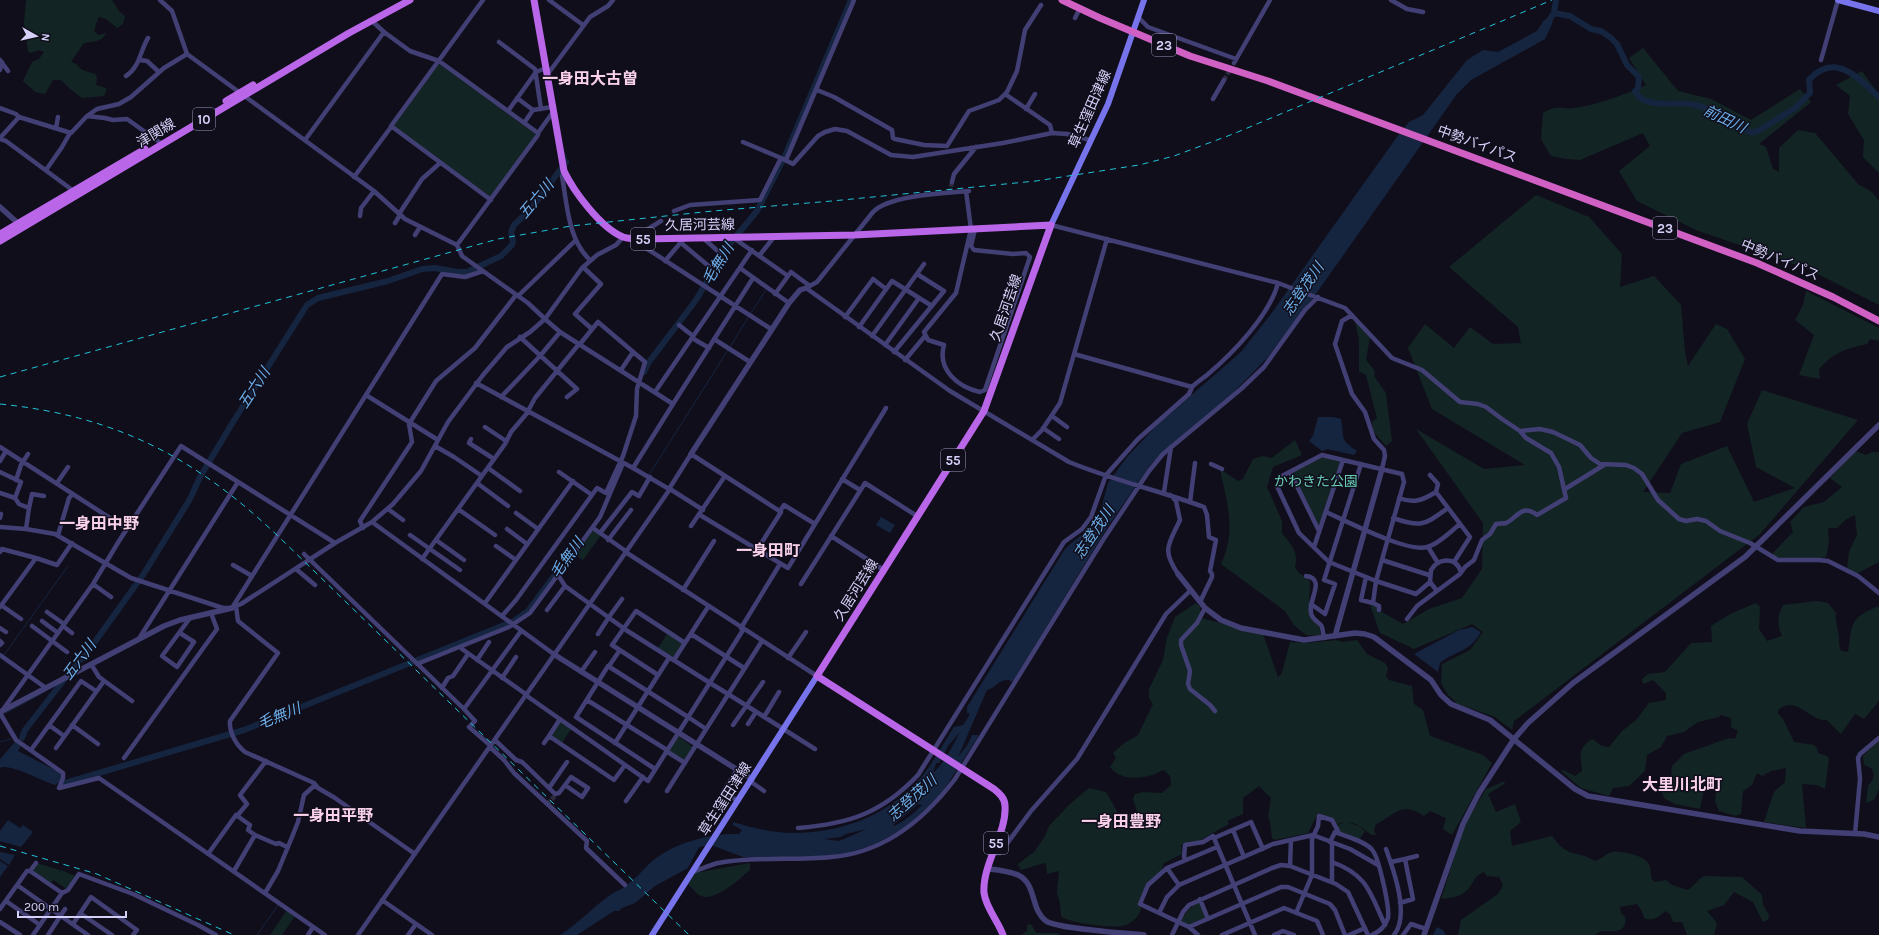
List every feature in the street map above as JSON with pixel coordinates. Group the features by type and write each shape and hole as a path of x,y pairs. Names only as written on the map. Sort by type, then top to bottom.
{"highway":[{"path":"1055,0 1100,18"},
{"name":"中勢バイパス","path":"1062,0 1100,18 1190,56 1268,81 1757,263 1833,297 1879,321"},
{"path":"1069,0 1100,18"}],"main road":[{"name":"津関線","path":"0,234 20,225 401,0"},
{"name":"津関線","path":"242,94 410,0"},
{"name":"久居河芸線","path":"534,0 561,161 567,186 603,222 623,237 632,239 682,240 734,237 854,235 1051,225 984,411 817,676"},
{"name":"草生窪田津線","path":"1051,225 1062,197 1110,98 1144,0"},
{"path":"1838,0 1879,11"},
{"name":"津関線","path":"0,241 20,225"},
{"name":"草生窪田津線","path":"652,935 817,676"},
{"name":"55","path":"817,676 994,789 1004,802 1004,818 984,884 985,898 1003,935"}],"street":[{"path":"160,0 172,11 187,54 374,191 400,215 420,227 457,245 462,256 528,302 560,332 673,404"},
{"path":"354,177 483,0"},
{"path":"549,0 583,25"},
{"path":"508,111 536,72 547,71 590,17 608,6 613,0"},
{"path":"674,211 690,205 760,200 784,159 817,90 854,0"},
{"path":"1138,17 1148,27 1235,61 1270,0"},
{"path":"1391,0 1410,11 1423,12"},
{"path":"1821,60 1838,0"},
{"path":"945,152 947,146 969,111 993,103 1005,94 1017,71 1025,30 1041,5"},
{"path":"1075,18 1079,10"},
{"path":"372,21 384,32 410,50 439,61 538,133"},
{"path":"305,140 384,32"},
{"path":"126,76 132,72 140,60 143,46 148,38"},
{"path":"499,42 535,69 541,109"},
{"path":"46,170 70,133 87,116 97,109 119,104 130,97 159,72 187,54"},
{"path":"140,60 147,61 159,72"},
{"path":"0,70 1,61"},
{"path":"1,61 8,71"},
{"path":"1212,100 1224,80"},
{"path":"817,90 834,97 892,130 893,138 895,140 924,145 947,146"},
{"path":"1005,94 1050,125 1052,133"},
{"path":"1026,109 1035,94"},
{"path":"517,98 534,110 552,109"},
{"path":"0,108 16,114 19,117 70,133"},
{"path":"457,245 538,135 552,109"},
{"path":"524,123 534,110"},
{"path":"87,116 113,120 125,119 131,121 160,143"},
{"path":"19,117 0,138 76,192"},
{"path":"56,128 58,117"},
{"path":"391,127 491,200"},
{"path":"743,142 794,164 818,136 835,129 847,131 895,155 913,157 1052,133 1073,135 1089,143"},
{"path":"952,182 954,174 978,146"},
{"path":"395,223 422,179 440,163"},
{"path":"567,186 571,226 581,251 590,260"},
{"path":"360,216 361,208 374,191"},
{"path":"358,935 627,553 670,489 788,303 800,290 817,282 873,212 882,205 924,196 968,191 973,229 971,246 974,250 1013,254 1024,252 1030,256 984,391 975,391 951,377 946,372 942,362 944,346 928,340 925,336"},
{"path":"0,207 20,225"},
{"path":"661,221 632,239 721,295 771,329"},
{"path":"1051,225 1286,285 1345,308 1392,358 1422,370 1460,402 1483,405 1520,431 1526,438 1545,448 1553,455 1559,466 1568,499 1537,515 1531,511 1526,511 1517,514 1505,523 1494,525 1490,534 1482,540 1476,558 1461,572 1417,606 1407,619"},
{"path":"415,235 420,227"},
{"path":"906,360 925,336 924,332 956,293 973,229"},
{"path":"0,713 140,637 169,624 234,607 296,570 335,543 372,522 388,509 418,474 448,422 476,383 507,347 534,329 545,319 574,278 590,260 616,245 623,237"},
{"path":"734,237 788,276"},
{"path":"759,256 774,237"},
{"path":"703,238 720,253"},
{"path":"1032,440 1043,428 1060,403 1107,239"},
{"path":"363,528 360,521 412,442 409,424 436,381 475,348 517,295 576,240"},
{"path":"665,261 682,240 711,268"},
{"path":"655,392 752,250"},
{"path":"872,336 924,264"},
{"path":"584,268 602,284 575,314 592,329"},
{"path":"740,268 788,303"},
{"path":"234,607 290,515 442,274 465,278 482,270"},
{"path":"775,294 791,272 859,327 950,391 1069,462 1107,476 1166,493 1204,507 1207,515 1209,537 1216,540 1210,571 1212,577 1200,602"},
{"path":"894,352 944,291 917,274"},
{"path":"633,468 753,278"},
{"path":"845,316 873,279 886,289"},
{"path":"859,327 892,281 932,306"},
{"path":"798,828 829,826 849,821 872,811 903,790 914,779 934,751 1064,542 1082,529 1091,517 1107,476 1138,439 1189,394 1192,387 1231,352 1251,330 1273,295 1278,283"},
{"path":"694,869 725,863 831,857 867,848 908,829 940,799 962,768 1103,540 1149,471 1171,447 1241,389 1264,367 1305,310 1317,297"},
{"path":"884,345 919,298"},
{"path":"1335,636 1385,456 1384,450 1374,439 1365,412 1352,394 1335,344 1342,321 1352,315"},
{"path":"417,664 513,625 530,613 558,576 600,517 621,462 636,416 636,397 645,362 598,322 535,398 528,412 422,559"},
{"path":"680,325 693,337 709,348"},
{"path":"501,397 540,356 560,332"},
{"path":"520,337 577,389 567,398"},
{"path":"714,339 750,362"},
{"path":"621,370 633,352"},
{"path":"1074,354 1192,387"},
{"path":"476,383 650,477 670,489 701,513 757,550 788,568 886,408"},
{"path":"366,395 409,424 438,440"},
{"path":"1052,416 1067,427"},
{"path":"1424,935 1463,824 1497,763 1514,739 1528,723 1572,683 1729,570 1756,547 1879,425"},
{"path":"486,427 506,441"},
{"path":"1043,428 1059,439"},
{"path":"1520,431 1540,429 1553,432 1580,445 1591,458 1604,465 1626,465 1638,470 1658,500 1680,519 1686,521 1697,519 1706,521 1720,532 1756,547 1778,560 1828,561 1858,576 1879,593"},
{"path":"470,439 468,443 494,459"},
{"path":"0,713 93,584 181,446 335,543"},
{"path":"435,446 453,456 482,476"},
{"path":"0,447 127,529"},
{"path":"1166,493 1171,447"},
{"path":"0,462 6,451"},
{"path":"16,480 28,454"},
{"path":"691,454 780,511"},
{"path":"1373,604 1376,582 1387,538 1404,482 1402,474 1322,455 1279,478 1277,486 1299,533 1329,562 1376,582 1416,594 1430,582"},
{"path":"1314,547 1343,460"},
{"path":"502,616 516,600 597,487 606,493 621,462"},
{"path":"1190,502 1195,463"},
{"path":"1211,464 1222,469"},
{"path":"1311,604 1325,614 1335,584 1324,580 1361,464"},
{"path":"1565,488 1604,465"},
{"path":"57,483 68,467"},
{"path":"488,468 520,491"},
{"path":"0,472 21,482 15,498"},
{"path":"559,472 592,495"},
{"path":"1290,472 1319,531"},
{"path":"1399,498 1408,501 1418,501 1436,492 1438,484 1430,475"},
{"path":"691,526 725,476"},
{"path":"600,533 632,492 639,496 650,477"},
{"path":"842,478 860,490"},
{"path":"485,603 574,481"},
{"path":"140,637 238,482"},
{"path":"477,483 508,506"},
{"path":"801,584 865,483 917,516"},
{"path":"1436,492 1470,537 1454,562"},
{"path":"0,493 15,498 19,504 29,508"},
{"path":"1166,493 1176,501 1180,520 1169,542 1167,552 1170,562 1205,608 1221,620 1241,628 1304,640 1360,633 1374,637 1431,680 1441,695 1451,704 1484,717 1514,739 1575,789 1591,797 1800,831 1879,837"},
{"path":"26,529 32,494 44,496"},
{"path":"58,535 69,498 73,494"},
{"path":"757,550 784,505 815,524"},
{"path":"1393,518 1412,524 1421,524 1431,520 1448,508"},
{"path":"388,509 403,520"},
{"path":"458,509 495,535"},
{"path":"608,540 631,510"},
{"path":"1326,512 1364,530 1412,547 1428,547 1460,524"},
{"path":"516,513 538,529"},
{"path":"372,522 555,655 737,770 764,791"},
{"path":"0,527 26,529 58,535 131,578 223,609"},
{"path":"593,528 627,553 742,629 817,676"},
{"path":"508,530 527,544"},
{"path":"410,534 460,570"},
{"path":"831,536 884,570"},
{"path":"436,540 464,560"},
{"path":"683,590 714,541"},
{"path":"0,552 2,550 36,558 57,565 72,543"},
{"path":"496,546 516,560"},
{"path":"1428,547 1438,562"},
{"path":"304,554 475,720 469,727 491,746 510,766 514,773 587,841 586,848 625,884"},
{"path":"21,619 1,605 36,558"},
{"path":"1382,560 1429,575"},
{"path":"1437,591 1430,582 1429,575 1432,568 1438,562 1447,560 1454,562 1461,572"},
{"path":"462,649 648,781 666,750 710,683 780,564"},
{"path":"233,565 252,576"},
{"path":"296,570 315,585"},
{"path":"558,576 565,586 624,628 815,749"},
{"path":"1306,576 1313,578 1316,583 1315,593 1311,604 1312,617 1321,625 1324,638"},
{"path":"1366,577 1361,600 1379,606 1378,610"},
{"path":"93,584 111,597"},
{"path":"547,610 565,586"},
{"path":"993,853 1000,853 1031,811 1077,760 1166,614 1191,590"},
{"path":"598,634 622,599"},
{"path":"615,743 658,675 685,643 708,606"},
{"path":"234,607 240,623 278,653 231,718 230,727 236,742 245,752 315,785 415,854"},
{"path":"1205,608 1198,622 1181,640 1180,644 1190,671 1188,684 1190,689 1210,705 1215,711"},
{"path":"658,675 612,645 636,611 685,643"},
{"path":"47,612 72,634"},
{"path":"124,758 217,629 211,613"},
{"path":"180,632 194,642 177,666 162,656 190,618"},
{"path":"42,621 58,633"},
{"path":"32,626 67,652"},
{"path":"0,628 6,632"},
{"path":"464,709 521,631"},
{"path":"788,658 806,632"},
{"path":"691,634 744,668"},
{"path":"0,641 2,643 0,645"},
{"path":"666,791 762,641"},
{"path":"477,660 489,642"},
{"path":"620,650 576,717 655,769"},
{"path":"581,672 595,652"},
{"path":"442,688 448,678 452,676 468,654"},
{"path":"2,656 46,688"},
{"path":"502,678 516,657"},
{"path":"91,664 99,677 132,701"},
{"path":"609,666 706,729"},
{"path":"31,750 81,681 96,691"},
{"path":"56,748 104,681"},
{"path":"733,725 748,706 763,682"},
{"path":"764,717 779,692"},
{"path":"587,700 627,724 684,763"},
{"path":"748,724 756,712"},
{"path":"0,713 16,740 38,754 38,757 61,772 63,778 59,788 99,778 325,935"},
{"path":"544,743 560,719"},
{"path":"49,725 64,736"},
{"path":"72,725 98,744"},
{"path":"549,736 614,780 625,765"},
{"path":"1855,834 1860,779 1858,758 1860,754 1879,738"},
{"path":"495,740 516,760 522,762 555,795 559,793 565,785 571,777 588,788 582,797 565,785"},
{"path":"510,766 516,760"},
{"path":"208,854 236,815 237,816 247,804 240,795 266,761"},
{"path":"549,788 567,762"},
{"path":"737,770 723,792 738,801"},
{"path":"626,801 643,777"},
{"path":"265,893 278,871 298,822 304,797 315,785"},
{"path":"237,816 250,825 248,830 276,844 278,843 287,847"},
{"path":"1296,913 1312,875 1313,835 1318,826 1319,816 1332,820 1339,833"},
{"path":"1186,860 1184,857 1185,845 1203,842 1213,836 1214,838 1252,822 1263,849"},
{"path":"1233,830 1244,857"},
{"path":"1332,882 1331,842 1335,832 1359,841 1373,850 1389,913 1385,925 1378,932 1372,935"},
{"path":"234,871 255,834"},
{"path":"1159,913 1167,896 1179,885 1263,849 1313,835 1357,853 1378,865"},
{"path":"1214,838 1256,935"},
{"path":"1290,866 1291,840"},
{"path":"1198,935 1189,927 1140,904 1148,885 1167,868 1217,847"},
{"path":"1386,849 1391,862 1400,903 1401,918 1394,935"},
{"path":"1391,862 1417,856"},
{"path":"1400,903 1413,899 1405,859"},
{"path":"1332,862 1350,870 1362,879 1385,925"},
{"path":"0,909 27,871 30,871 36,863"},
{"path":"1172,935 1186,908 1200,899 1281,865 1290,866 1332,882 1348,892 1368,935"},
{"path":"1167,868 1179,885"},
{"path":"988,869 1014,873 1025,880 1030,888 1038,913 1050,923 1144,935"},
{"path":"30,871 62,893"},
{"path":"33,935 62,893 68,890 79,874 133,894 216,935"},
{"path":"17,885 88,935"},
{"path":"1189,927 1281,887 1288,887 1333,906 1345,935"},
{"path":"73,924 91,897 137,930 133,935"},
{"path":"1200,899 1208,918"},
{"path":"382,900 432,935"},
{"path":"6,901 40,925"},
{"path":"1222,935 1284,908 1317,921 1323,935"},
{"path":"50,934 65,909"},
{"path":"80,913 112,935"},
{"path":"0,922 20,935"},
{"path":"410,934 416,924"},
{"path":"1403,935 1411,924 1426,929"},
{"path":"308,935 313,927"},
{"path":"1349,935 1365,928"},
{"path":"1274,935 1283,931 1294,935"}],"green space":[{"path":"26,0 112,0 119,11 125,16 123,24 117,28 106,19 100,17 98,18 94,31 98,35 106,33 102,39 83,44 71,62 76,64 82,70 95,74 97,77 96,85 106,88 104,96 82,98 61,80 53,80 45,94 35,92 23,81 32,62 39,59 44,52 39,50 31,53 28,52 24,23"},
{"path":"1643,48 1678,91 1711,99 1751,120 1800,89 1811,102 1759,144 1766,147 1773,169 1779,172 1779,148 1798,130 1815,133 1858,184 1872,192 1879,201 1879,305 1808,269 1696,230 1637,201 1619,171 1650,146 1643,133 1580,160 1551,156 1541,139 1543,113 1556,108 1575,108 1603,102 1646,85 1629,58"},
{"path":"439,64 535,134 492,196 489,196 395,128 394,125"},
{"path":"1862,71 1879,95 1879,173 1863,157 1864,140 1848,114 1850,96 1836,85"},
{"path":"1536,195 1589,217 1622,254 1620,287 1654,276 1681,305 1685,352 1688,366 1716,324 1727,329 1745,359 1720,422 1682,433 1643,492 1670,493 1681,464 1727,446 1754,502 1795,488 1756,467 1747,424 1762,390 1858,420 1760,534 1514,721 1512,730 1495,717 1458,704 1448,695 1441,683 1442,664 1470,650 1483,632 1472,624 1414,649 1380,633 1370,605 1378,607 1377,612 1380,611 1403,624 1429,609 1462,598 1482,569 1483,523 1416,429 1484,469 1525,465 1432,409 1408,348 1425,324 1454,348 1470,327 1493,344 1521,343 1518,327 1449,267"},
{"path":"1806,291 1879,328 1879,341 1870,339 1867,344 1840,352 1835,355 1824,363 1819,369 1820,379 1799,375 1814,335 1795,320 1803,305"},
{"path":"1355,321 1370,337 1366,360 1375,371 1374,376 1386,393 1392,441 1386,446 1373,431 1372,422 1377,418 1366,375 1359,371 1359,339"},
{"path":"1295,440 1302,455 1273,467 1267,487 1282,521 1282,533 1295,552 1295,567 1298,572 1310,581 1309,610 1319,626 1321,636 1307,635 1302,632 1294,625 1285,611 1221,564 1229,540 1230,528 1228,505 1220,469 1238,481 1243,479 1253,459 1263,456 1272,458"},
{"path":"1855,451 1866,455 1872,452 1879,452 1879,562 1856,574 1847,569 1849,552 1857,535 1855,515 1845,520 1837,528 1828,528 1829,542 1826,557 1791,560 1772,554 1793,532 1790,522 1804,507 1824,502 1842,487 1830,478"},
{"name":"かわきた公園","path":"1322,457 1339,460 1340,463 1320,524 1317,524 1293,475 1294,472"},
{"path":"593,530 601,535 583,560 575,555"},
{"path":"1816,601 1828,603 1836,613 1840,648 1841,651 1848,652 1854,623 1862,615 1879,606 1879,701 1864,719 1855,714 1841,734 1827,720 1814,717 1797,706 1785,706 1778,710 1778,713 1783,719 1794,742 1814,745 1817,748 1818,753 1829,758 1825,789 1817,785 1802,784 1806,828 1764,822 1774,792 1785,782 1786,768 1771,771 1762,776 1757,773 1752,785 1743,791 1741,814 1736,816 1719,811 1715,801 1718,779 1705,784 1700,809 1675,804 1665,799 1661,791 1662,788 1671,777 1672,766 1684,754 1729,738 1735,739 1738,731 1731,727 1731,718 1721,715 1719,717 1698,722 1684,732 1667,736 1661,747 1647,755 1645,771 1629,786 1613,788 1609,796 1581,788 1561,771 1563,770 1575,776 1582,771 1581,753 1582,749 1587,743 1592,739 1602,746 1609,747 1622,731 1636,720 1649,703 1666,700 1666,693 1653,680 1643,684 1642,679 1648,674 1665,672 1691,643 1712,642 1711,626 1730,614 1756,603 1760,607 1759,629 1767,641 1782,636 1778,620 1783,605"},
{"path":"1196,603 1200,607 1201,618 1263,634 1278,677 1282,673 1290,642 1307,643 1337,640 1342,642 1357,640 1367,654 1385,663 1388,668 1386,676 1389,680 1412,686 1414,704 1423,710 1430,736 1483,755 1492,763 1452,835 1443,829 1446,818 1430,811 1424,816 1416,811 1404,809 1376,824 1374,830 1376,835 1368,833 1362,827 1352,823 1336,824 1332,817 1317,815 1308,833 1275,840 1272,838 1268,817 1271,798 1259,786 1243,798 1243,814 1227,821 1229,824 1200,840 1181,845 1182,854 1164,863 1161,871 1146,884 1138,905 1141,908 1141,911 1132,922 1122,926 1099,926 1072,921 1061,916 1057,893 1059,871 1047,874 1046,864 1044,863 1021,870 1018,864 1034,852 1044,838 1049,826 1069,805 1089,788 1106,792 1118,813 1129,814 1137,811 1133,799 1135,794 1143,792 1162,793 1171,785 1170,776 1164,770 1149,776 1131,778 1114,772 1110,767 1116,758 1113,753 1123,744 1138,735 1153,704 1149,698 1149,689 1163,660 1167,638 1175,617"},
{"path":"667,634 683,644 674,657 658,648"},
{"path":"559,723 562,723 571,729 562,743 553,737 552,734"},
{"path":"677,737 693,747 683,761 669,752"},
{"path":"1879,740 1879,789 1874,800 1866,803 1868,786 1874,775 1871,768 1864,765 1863,756"},
{"path":"1505,781 1504,784 1488,794 1496,812 1515,804 1521,822 1510,831 1512,846 1552,836 1565,850 1586,856 1596,861 1613,852 1632,854 1648,863 1651,876 1655,882 1666,880 1672,885 1687,890 1704,876 1742,877 1762,895 1763,905 1769,915 1768,920 1763,922 1753,902 1734,892 1724,905 1707,911 1717,923 1714,935 1687,935 1682,922 1673,922 1670,914 1665,911 1655,918 1644,918 1642,911 1637,904 1620,907 1621,913 1625,917 1624,926 1622,929 1615,931 1601,931 1595,935 1458,935 1461,920 1498,894 1503,885 1499,877 1487,876 1484,872 1475,878 1470,887 1462,894 1455,897 1441,899 1465,824 1486,789"},
{"path":"1346,822 1359,826 1365,831 1359,840 1340,832 1337,825"},
{"path":"37,863 60,870 58,873 61,870 75,876 67,889 53,880 51,883 32,870"},
{"path":"750,863 750,870 726,889 712,896 705,897 699,895 688,884 695,873"},
{"path":"1200,902 1206,917 1189,925 1181,921 1194,905"},
{"path":"287,910 295,916 282,935 270,935"},
{"path":"1031,924 1036,933 1057,933 1061,935 1021,935 1027,931 1027,925"}],"water":[{"path":"1554,15 1552,24 1545,39 1471,80 1457,94 1318,291 1267,358 1233,393 1151,464 1108,526 1014,680 1010,682 1010,680 1002,681 991,689 987,690 958,757 968,744 972,735 978,735 978,737 940,796 905,828 873,845 847,853 830,856 770,858 743,857 711,845 699,847 688,868 655,886 635,903 622,908 619,911 614,911 577,935 560,935 606,898 626,886 650,863 669,850 704,837 739,834 742,830 733,825 733,822 763,830 786,833 827,830 860,821 876,814 891,805 917,782 937,755 954,727 963,725 969,716 969,713 967,713 967,707 1063,552 1102,516 1100,513 1108,483 1127,457 1157,425 1241,352 1271,314 1399,134 1409,122 1423,115 1467,60 1483,50 1498,52 1537,31 1544,20","holes":["960,732 945,759 933,773 936,763 939,763 948,746","918,804 922,805 904,821 892,826","867,829 839,841 824,839 841,837 846,834"]},
{"path":"1318,417 1333,417 1341,419 1343,437 1351,447 1357,451 1354,455 1327,449 1322,451 1309,441 1313,436"},
{"path":"881,517 895,525 890,533 876,525"},
{"path":"1472,627 1481,632 1476,639 1467,648 1440,663 1438,672 1414,654 1459,630"},
{"path":"15,742 21,745 18,751 59,772 61,776 56,785 18,770 4,767 0,768 0,759"},
{"path":"8,820 20,828 23,825 33,832 21,847 0,841 0,831"},
{"path":"0,852 15,855 9,865 0,859"},
{"path":"0,861 8,866 0,877"},
{"path":"1437,927 1443,930 1446,935 1433,935"}],"waterway":[{"name":"毛無川","path":"644,372 649,362 696,300 728,246 757,211 785,156 851,0"},
{"name":"志登茂川","path":"1548,22 1554,13 1556,0"},
{"name":"前田川","path":"1554,13 1570,16 1591,29 1601,31 1611,38 1617,44 1627,65 1639,77 1638,88 1635,91 1639,97 1660,104 1690,104 1706,108 1749,132 1756,132 1795,108 1810,93 1809,80 1819,72 1828,68 1846,70 1863,82 1879,97"},
{"path":"564,152 566,162"},
{"name":"五六川","path":"22,738 25,730 77,663 84,657 143,575 190,499 200,477 233,422 307,305 318,298 388,281 422,269 435,268 467,272 501,256 512,245 513,241 511,232 514,225 531,209 566,162"},
{"path":"751,313 766,290"},
{"path":"730,347 749,316"},
{"path":"649,475 728,350"},
{"path":"4,655 68,566"},
{"name":"毛無川","path":"56,779 65,783 244,730 514,621 528,611 554,576"},
{"path":"4,714 46,691"},
{"path":"0,742 11,739"},
{"path":"257,935 278,905"}],"tunnel":[{"path":"1224,80 1231,68"},
{"path":"950,193 952,182"},
{"path":"547,804 555,796"}],"railway":[{"path":"0,377 498,239 571,226 713,211 1036,181 1139,165 1174,156 1233,134 1552,0"},
{"path":"0,404 42,410 81,419 117,430 152,445 184,463 216,484 248,509 279,537 689,935"},
{"path":"0,846 97,874 234,935"}],"district":[{"name":"一身田大古曽","path":"590,78"},
{"name":"一身田中野","path":"99,523"},
{"name":"一身田町","path":"768,550"},
{"name":"大里川北町","path":"1682,784"},
{"name":"一身田平野","path":"333,815"},
{"name":"一身田豊野","path":"1121,821"}]}
